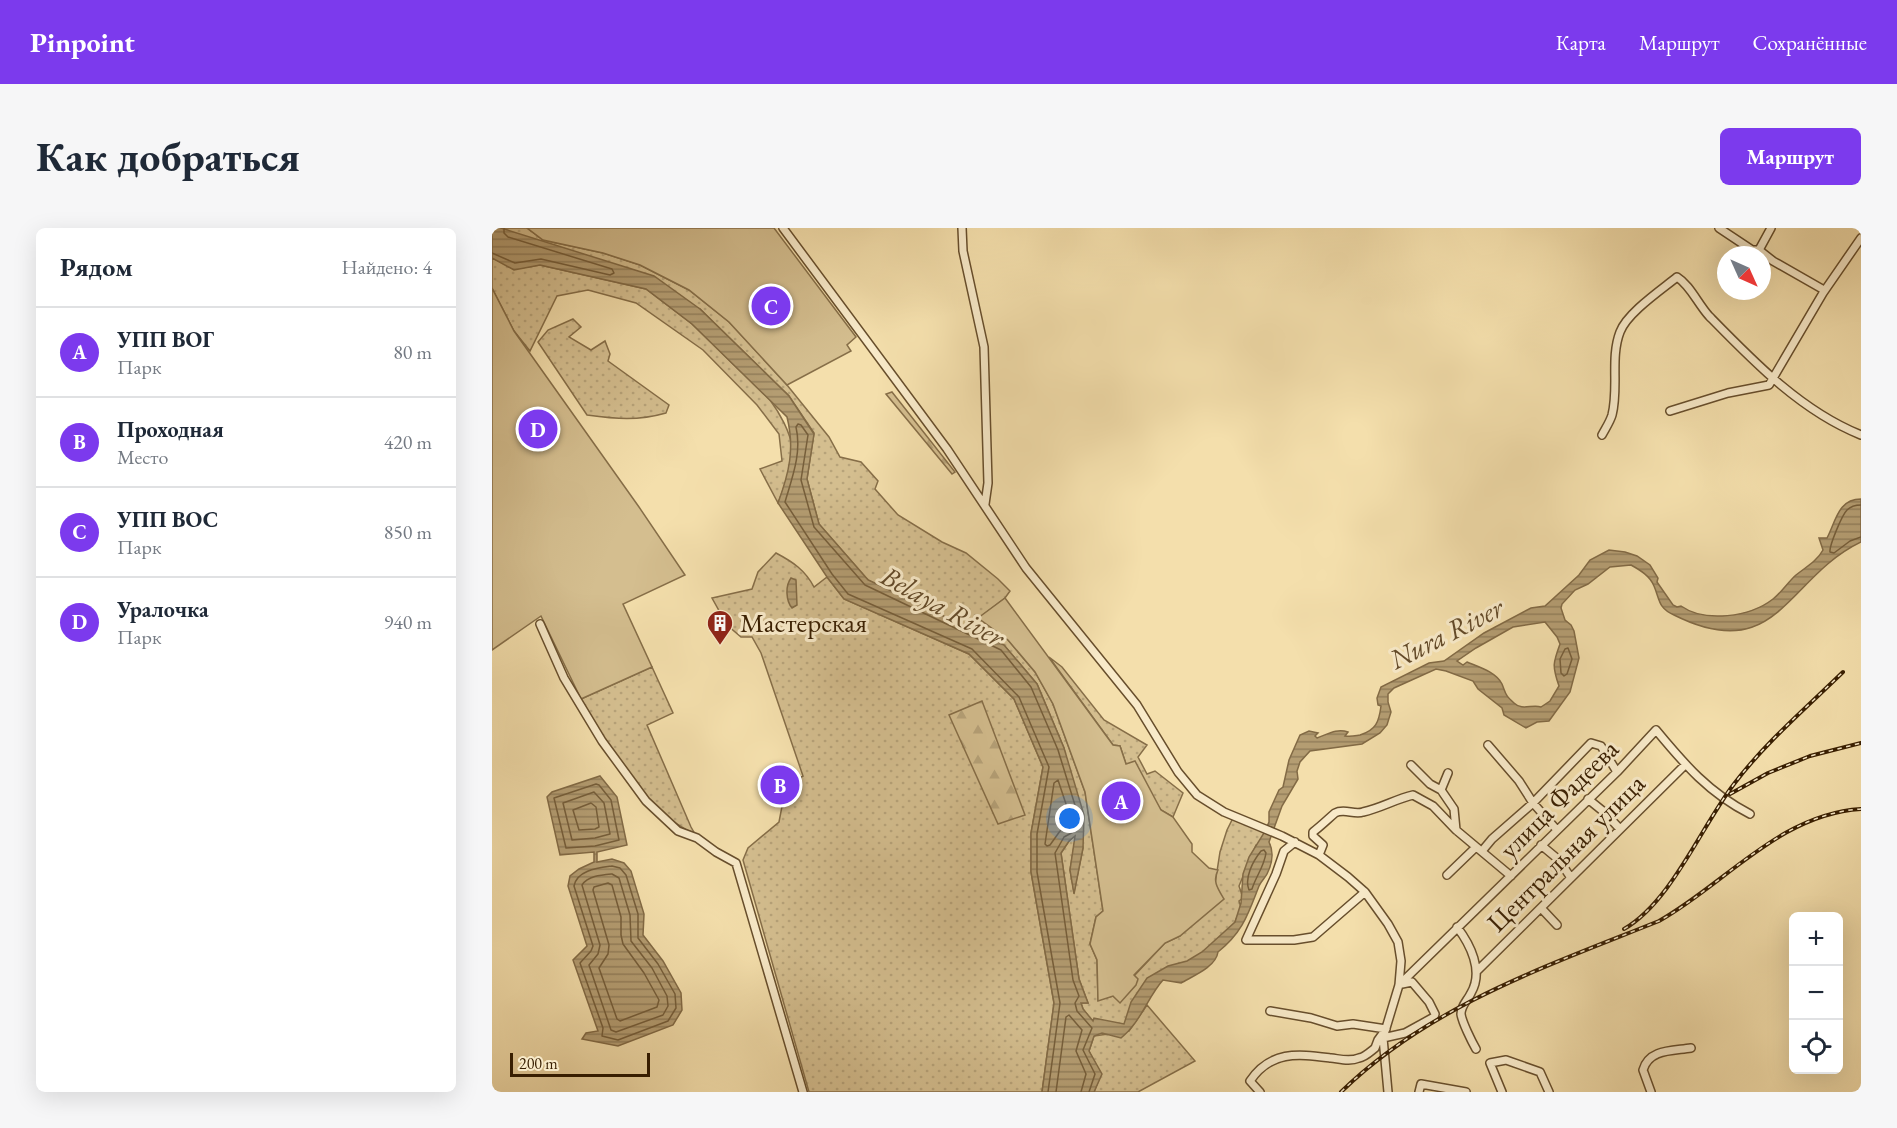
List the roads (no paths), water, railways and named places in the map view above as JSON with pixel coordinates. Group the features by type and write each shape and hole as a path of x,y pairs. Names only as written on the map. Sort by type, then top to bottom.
{"street":[{"path":"783,228 885,363 985,504 1026,568 1137,705 1178,772 1197,795 1217,808 1256,827 1295,842 1318,855 1365,892 1388,924 1398,942 1401,961 1399,985 1383,1038 1388,1088 1382,1092"},
{"path":"962,228 963,251 984,347 988,483 985,504"},
{"path":"1719,228 1746,246"},
{"path":"1761,246 1772,228"},
{"path":"1670,411 1720,395 1769,385 1824,290 1861,238"},
{"path":"1771,259 1824,290"},
{"path":"1602,435 1612,418 1615,365 1620,331 1638,309 1677,277 1703,309 1774,379 1825,418 1861,435"},
{"path":"540,624 564,678 602,741 646,801 678,831 697,838 736,863 803,1092"},
{"name":"улица Фадеева","path":"1399,985 1617,772 1656,730 1685,765 1714,792 1750,813"},
{"path":"1447,875 1533,803 1591,743 1600,746 1617,772"},
{"path":"1488,745 1557,830"},
{"path":"1411,765 1430,784 1442,790 1454,808 1456,830"},
{"name":"Центральная улица","path":"1477,971 1685,765"},
{"path":"1442,790 1448,773"},
{"path":"1318,855 1323,845 1313,836 1313,832 1335,814 1343,810 1364,812 1413,795 1432,806 1456,830 1511,876"},
{"path":"1588,799 1620,829"},
{"path":"1295,842 1284,851 1246,940 1294,940 1313,936 1365,892"},
{"path":"1541,845 1559,861 1571,878"},
{"path":"1541,908 1557,925"},
{"path":"1456,927 1468,941 1477,971 1473,991 1463,1005 1461,1016 1476,1049"},
{"path":"1383,1038 1405,1033 1434,1017 1435,1014 1429,1002 1412,981 1399,985"},
{"path":"1270,1011 1311,1018 1330,1025 1353,1024 1386,1029"},
{"path":"1260,1092 1250,1081 1256,1072 1275,1059 1295,1054 1348,1060 1360,1058 1375,1048 1386,1029"},
{"path":"1651,1092 1643,1070 1649,1059 1655,1054 1691,1048"},
{"path":"1502,1092 1490,1063 1506,1060 1540,1072 1549,1092"},
{"path":"1419,1092 1421,1084 1466,1092"}],"water":[{"path":"492,228 501,228 654,276 700,309 789,396 814,434 807,479 819,524 868,580 1004,645 1037,684 1064,748 1084,815 1083,848 1074,894 1070,870 1075,836 1061,853 1079,979 1088,1003 1081,1003 1093,1021 1094,1018 1124,1024 1131,1002 1147,978 1168,966 1187,961 1202,952 1235,922 1241,903 1243,874 1249,857 1269,822 1269,812 1279,790 1283,787 1289,760 1300,735 1309,731 1318,733 1315,736 1317,738 1332,732 1348,732 1345,736 1351,736 1370,731 1376,725 1379,717 1381,706 1378,705 1377,698 1381,687 1429,663 1444,661 1484,633 1531,608 1545,606 1579,575 1590,560 1609,550 1637,556 1650,565 1658,578 1657,582 1673,605 1702,615 1727,616 1752,610 1776,596 1821,554 1823,550 1819,538 1827,538 1843,507 1853,500 1861,499 1861,542 1836,558 1778,612 1759,624 1737,631 1709,628 1674,615 1662,606 1652,582 1641,571 1631,565 1610,567 1588,584 1575,590 1562,604 1565,620 1574,631 1579,658 1570,692 1549,721 1537,722 1526,728 1504,715 1502,708 1478,689 1473,681 1446,671 1436,669 1394,688 1388,694 1391,712 1387,725 1380,733 1362,744 1310,751 1300,762 1297,771 1298,779 1282,806 1269,842 1272,854 1269,870 1260,884 1244,922 1218,952 1213,962 1203,971 1181,983 1163,980 1134,1025 1121,1038 1102,1033 1094,1036 1089,1051 1102,1074 1094,1092 1042,1092 1054,1003 1031,872 1031,833 1043,767 1014,699 969,654 844,599 778,503 790,461 791,440 787,417 692,324 646,289 540,265 514,270 492,258","holes":["1545,622 1560,644 1554,669 1559,686 1550,701 1541,707 1517,705 1507,696 1496,676 1467,662 1463,665 1457,661 1513,627"]},
{"path":"791,578 796,580 797,605 792,608 787,593"},
{"path":"600,776 617,797 627,845 597,852 597,862 612,859 624,863 631,871 644,914 643,935 663,961 681,993 682,1010 673,1025 618,1046 582,1039 586,1033 598,1031 573,960 587,946 568,886 570,876 594,862 594,852 560,855 547,797 552,792"}],"railway":[{"path":"1624,929 1641,917 1671,883 1722,801 1746,769 1786,726 1843,672"},
{"path":"1730,794 1768,773 1810,756 1861,743"},
{"path":"1341,1092 1375,1062 1412,1035 1451,1012 1532,972 1659,921 1754,853 1805,823 1832,814 1861,809"}],"place":[{"name":"УПП ВОС","path":"771,306"},
{"name":"Уралочка","path":"538,429"},
{"name":"Мастерская","path":"720,646"},
{"name":"Проходная","path":"780,785"},
{"name":"УПП ВОГ","path":"1121,801"}],"water label":[{"name":"Belaya River","path":"943,606"},
{"name":"Nura River","path":"1446,633"}]}
